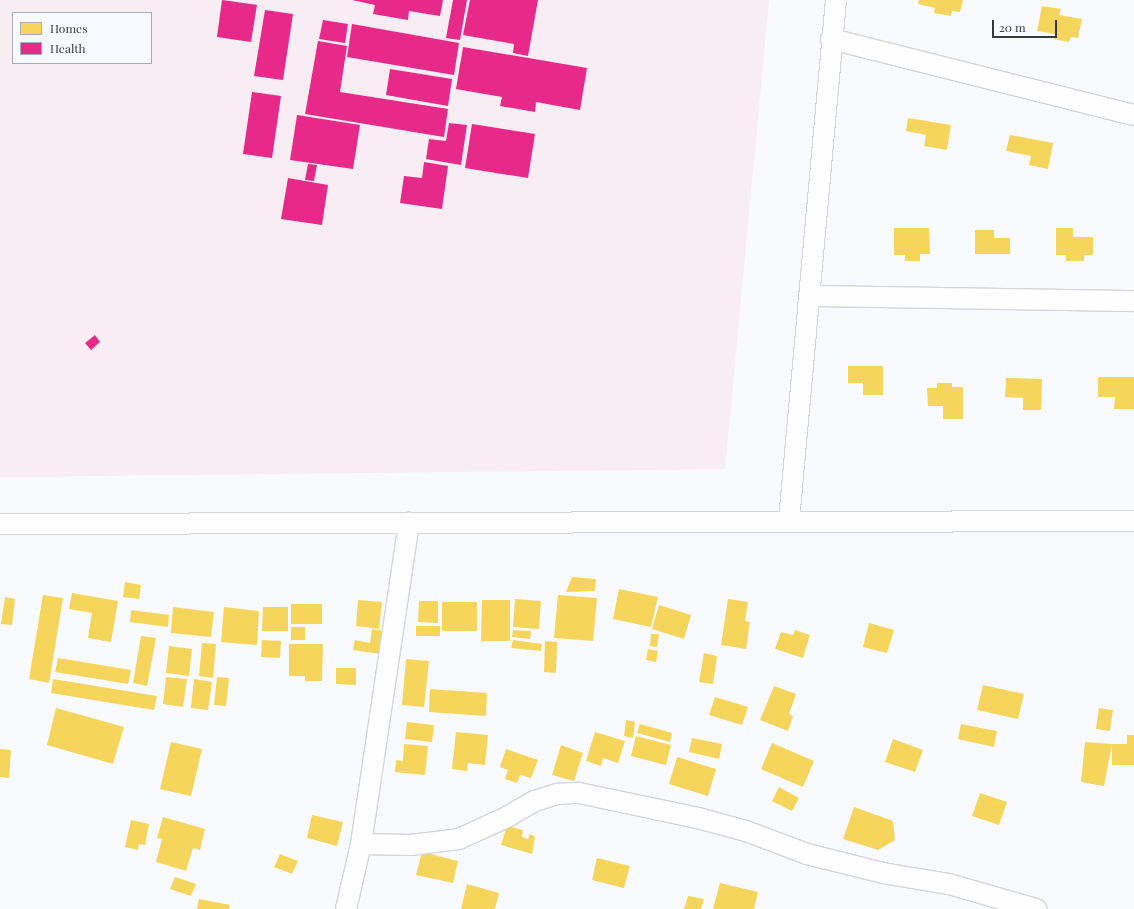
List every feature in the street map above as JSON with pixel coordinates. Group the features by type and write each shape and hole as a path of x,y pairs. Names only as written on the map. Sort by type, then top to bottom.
{"street":[{"path":"790,520 811,296 831,39 836,0"},
{"path":"831,39 1134,115"},
{"path":"811,296 1134,301"},
{"path":"0,524 790,520 1134,521"},
{"path":"346,909 361,844 409,522"},
{"path":"361,844 411,846 459,839 507,817 535,801 557,794 579,793 698,818 746,831 807,854 883,873 949,884 1036,909"}],"shaded area":[{"path":"0,0 769,0 725,469 0,477"}],"building: Homes":[{"path":"919,0 963,0 960,12 952,11 951,16 934,13 935,8 918,4"},
{"path":"1042,6 1061,9 1059,15 1082,19 1078,38 1071,37 1069,42 1054,39 1055,34 1037,31"},
{"path":"908,118 951,125 947,150 924,146 926,135 906,131"},
{"path":"1010,135 1053,143 1048,169 1029,165 1031,156 1006,151"},
{"path":"894,228 929,228 930,254 920,254 920,261 905,261 905,255 894,255"},
{"path":"1056,228 1073,228 1073,237 1093,237 1093,255 1084,255 1084,261 1066,261 1066,255 1056,255"},
{"path":"975,230 994,230 994,238 1010,238 1010,254 975,254"},
{"path":"848,366 883,366 883,395 863,395 863,383 848,383"},
{"path":"1098,377 1134,377 1134,409 1114,409 1115,397 1098,397"},
{"path":"1006,378 1042,379 1041,410 1023,410 1023,398 1005,397"},
{"path":"937,383 952,383 952,387 963,387 963,419 943,419 943,406 928,406 927,388 937,388"},
{"path":"572,577 596,579 595,591 566,592"},
{"path":"125,582 141,585 139,599 123,597"},
{"path":"619,589 658,597 651,627 613,619"},
{"path":"72,593 118,601 111,642 88,638 92,613 69,609"},
{"path":"43,595 63,598 49,683 29,679"},
{"path":"558,595 597,598 593,641 554,638"},
{"path":"5,597 15,599 12,625 1,624"},
{"path":"515,599 541,601 539,629 513,627"},
{"path":"728,599 748,602 745,621 750,622 746,649 721,645"},
{"path":"358,600 382,602 379,629 356,626"},
{"path":"482,600 510,600 510,641 481,641"},
{"path":"419,601 438,601 438,623 418,622"},
{"path":"442,602 477,602 477,631 442,631"},
{"path":"291,604 322,604 322,624 291,624"},
{"path":"659,605 691,615 684,639 652,629"},
{"path":"173,607 214,612 211,637 171,633"},
{"path":"224,607 259,611 257,645 221,642"},
{"path":"263,607 288,607 288,631 262,631"},
{"path":"131,610 169,615 168,627 130,622"},
{"path":"869,623 894,630 887,653 863,647"},
{"path":"416,626 440,626 440,636 416,636"},
{"path":"291,627 305,627 305,640 291,640"},
{"path":"372,629 383,631 380,654 353,650 355,640 370,643"},
{"path":"513,630 531,631 530,639 512,637"},
{"path":"795,630 810,635 803,658 775,649 781,632 793,635"},
{"path":"651,634 659,634 657,647 650,646"},
{"path":"141,636 156,638 147,686 133,683"},
{"path":"262,640 281,641 280,658 261,657"},
{"path":"513,640 542,644 541,651 511,648"},
{"path":"545,641 557,642 556,673 544,672"},
{"path":"202,643 216,644 213,678 199,676"},
{"path":"289,644 323,644 322,681 305,681 305,676 289,676"},
{"path":"169,646 192,649 189,676 166,673"},
{"path":"648,649 658,651 656,662 646,660"},
{"path":"704,653 717,656 713,684 699,682"},
{"path":"58,658 131,670 128,684 55,672"},
{"path":"406,659 429,661 424,707 402,705"},
{"path":"336,668 356,668 356,685 336,684"},
{"path":"166,677 187,679 183,707 163,704"},
{"path":"217,677 229,678 226,706 214,705"},
{"path":"53,679 157,696 154,710 51,693"},
{"path":"194,679 212,682 208,710 191,708"},
{"path":"983,685 1024,694 1018,719 977,710"},
{"path":"774,686 796,694 789,714 793,716 788,731 760,720"},
{"path":"430,689 487,693 486,716 429,712"},
{"path":"715,697 748,707 742,725 709,715"},
{"path":"56,708 124,727 113,764 47,745"},
{"path":"1099,708 1113,710 1110,731 1096,729"},
{"path":"626,720 635,722 633,738 624,736"},
{"path":"407,722 434,725 432,742 405,739"},
{"path":"640,724 672,733 670,742 637,733"},
{"path":"961,724 997,731 994,747 958,739"},
{"path":"456,732 488,735 485,765 468,763 467,771 452,769"},
{"path":"595,732 625,741 618,763 603,758 601,766 586,761"},
{"path":"1127,735 1134,735 1134,765 1112,765 1112,744 1127,744"},
{"path":"636,736 671,745 666,765 631,756"},
{"path":"692,738 722,744 719,759 689,752"},
{"path":"893,739 923,750 915,772 885,762"},
{"path":"171,742 202,749 191,796 160,789"},
{"path":"1085,742 1112,744 1104,786 1081,782"},
{"path":"772,743 814,761 803,787 761,769"},
{"path":"404,744 428,746 425,775 395,772 396,760 403,761"},
{"path":"561,745 583,753 574,781 552,775"},
{"path":"0,749 11,750 9,778 0,777"},
{"path":"506,749 538,760 531,778 520,775 517,783 505,779 508,770 500,767"},
{"path":"677,757 716,769 708,796 669,784"},
{"path":"779,787 799,798 792,811 772,801"},
{"path":"980,793 1007,802 999,825 972,816"},
{"path":"854,807 893,821 895,840 878,850 843,839"},
{"path":"312,815 343,822 337,846 307,838"},
{"path":"163,817 205,829 200,850 193,848 186,871 156,862 162,839 157,838"},
{"path":"131,820 149,824 145,845 139,844 138,850 125,847"},
{"path":"507,826 523,830 522,837 528,839 530,834 535,837 532,854 501,845"},
{"path":"422,852 458,861 453,883 416,875"},
{"path":"280,854 298,861 292,874 274,867"},
{"path":"597,858 630,866 624,888 592,880"},
{"path":"175,877 196,884 191,896 170,889"},
{"path":"720,883 758,892 754,909 713,909"},
{"path":"467,884 499,893 495,909 461,909"},
{"path":"688,896 704,899 701,909 684,909"},
{"path":"199,899 230,905 229,909 197,909"}],"building: Health":[{"path":"222,0 257,5 251,42 217,37"},
{"path":"352,0 443,0 440,16 409,11 408,20 373,14 375,5"},
{"path":"453,0 467,0 460,40 446,38"},
{"path":"470,0 538,0 528,56 513,53 514,44 463,35"},
{"path":"265,10 293,14 283,80 254,76"},
{"path":"323,20 348,24 345,43 319,39"},
{"path":"352,24 459,43 454,75 347,57"},
{"path":"318,41 347,46 340,92 448,109 444,137 305,114"},
{"path":"463,47 587,68 580,110 536,102 535,112 500,106 502,97 456,89"},
{"path":"390,69 452,79 448,106 386,95"},
{"path":"252,92 281,96 272,158 243,154"},
{"path":"297,115 360,125 353,169 290,160"},
{"path":"449,123 467,125 461,165 426,159 429,139 446,141"},
{"path":"472,124 535,134 528,178 465,168"},
{"path":"424,162 448,166 442,209 400,203 404,176 422,178"},
{"path":"308,164 317,165 314,181 305,180"},
{"path":"288,178 328,185 322,225 281,219"},
{"path":"95,335 100,342 91,350 85,343"}]}
